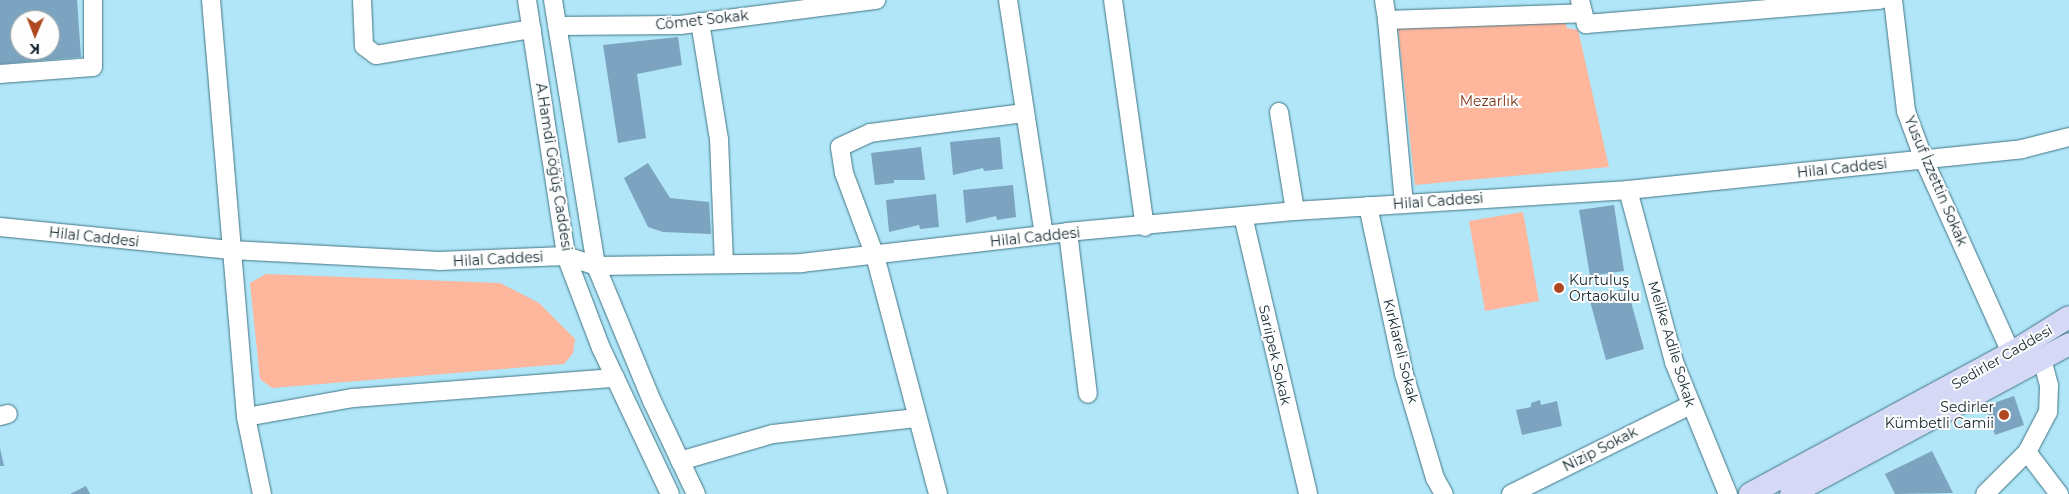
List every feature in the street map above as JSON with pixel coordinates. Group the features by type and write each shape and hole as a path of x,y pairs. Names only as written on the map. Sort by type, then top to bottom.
{"main road":[{"name":"Sedirler Caddesi","path":"1750,494 2011,354 2069,318"},
{"name":"Sedirler Caddesi","path":"1791,494 2069,344"}],"street":[{"path":"0,74 93,68 93,0"},
{"path":"211,0 223,124 231,250 246,417 262,494"},
{"path":"362,0 364,46 376,55 532,29"},
{"name":"A.Hamdi Göğüş Caddesi","path":"527,0 566,256 615,378 670,494"},
{"name":"A.Hamdi Göğüş Caddesi","path":"553,0 596,266 652,401 696,494"},
{"name":"Cömet Sokak","path":"557,26 700,22 774,6 876,0"},
{"path":"1008,0 1044,235"},
{"path":"1113,0 1145,227"},
{"path":"1384,0 1404,202"},
{"path":"1387,20 1582,6 1586,24 1880,0"},
{"name":"Yusuf İzzettin Sokak","path":"1894,0 1906,111 1924,160 2011,354"},
{"path":"700,22 718,139 724,264"},
{"path":"1279,112 1295,211"},
{"path":"938,494 916,418 875,256 844,173 840,147 844,142 870,133 1025,113"},
{"name":"Hilal Caddesi","path":"0,227 231,250 439,262 566,256 596,266 801,263 875,256 1068,232 1145,227 1295,211 1404,202 1628,190 2022,149 2069,137"},
{"name":"Melike Adile Sokak","path":"1628,190 1674,362 1728,494"},
{"name":"Kırklareli Sokak","path":"1368,206 1404,374 1436,478 1444,494"},
{"name":"Sarıipek Sokak","path":"1242,216 1308,494"},
{"path":"1068,232 1088,394"},
{"path":"1985,494 2027,452 2048,412 2049,386 2042,359 2011,354"},
{"path":"246,417 353,398 615,378"},
{"name":"Nizip Sokak","path":"1511,494 1690,405"},
{"path":"680,461 773,434 916,418"},
{"path":"2027,452 2059,494"}],"green space":[{"name":"Mezarlık","path":"1564,19 1567,28 1578,30 1609,167 1415,185 1398,28"},
{"path":"1523,212 1539,301 1485,311 1469,221"},
{"path":"266,274 500,283 539,303 575,339 573,353 564,364 272,388 260,379 250,283"}],"building":[{"path":"0,0 77,0 81,57 60,59 60,10 10,10 10,60 46,60 0,64"},
{"path":"678,37 682,65 637,74 646,138 618,143 603,45"},
{"path":"1000,137 1003,169 984,171 983,168 953,175 950,142"},
{"path":"921,147 925,180 894,180 894,183 875,185 871,153"},
{"path":"648,163 670,198 709,202 711,234 663,232 648,227 624,178"},
{"path":"1013,185 1016,217 997,220 996,216 966,223 963,190"},
{"path":"936,194 939,227 920,229 919,225 889,232 886,200"},
{"path":"1614,205 1624,271 1590,276 1579,210"},
{"path":"1627,287 1644,349 1606,360 1590,301"},
{"name":"Sedirler Kümbetli Camii","path":"2014,396 2024,425 1995,435 1985,406"},
{"path":"1540,400 1541,405 1557,401 1562,426 1522,435 1516,410 1531,407 1531,403"},
{"path":"0,448 4,466 0,466"},
{"path":"1932,451 1953,493 1895,494 1885,474"},
{"path":"86,486 90,494 70,494"}],"place":[{"name":"Kurtuluş Ortaokulu","path":"1559,288"},
{"name":"Sedirler Kümbetli Camii","path":"2004,415"}]}
